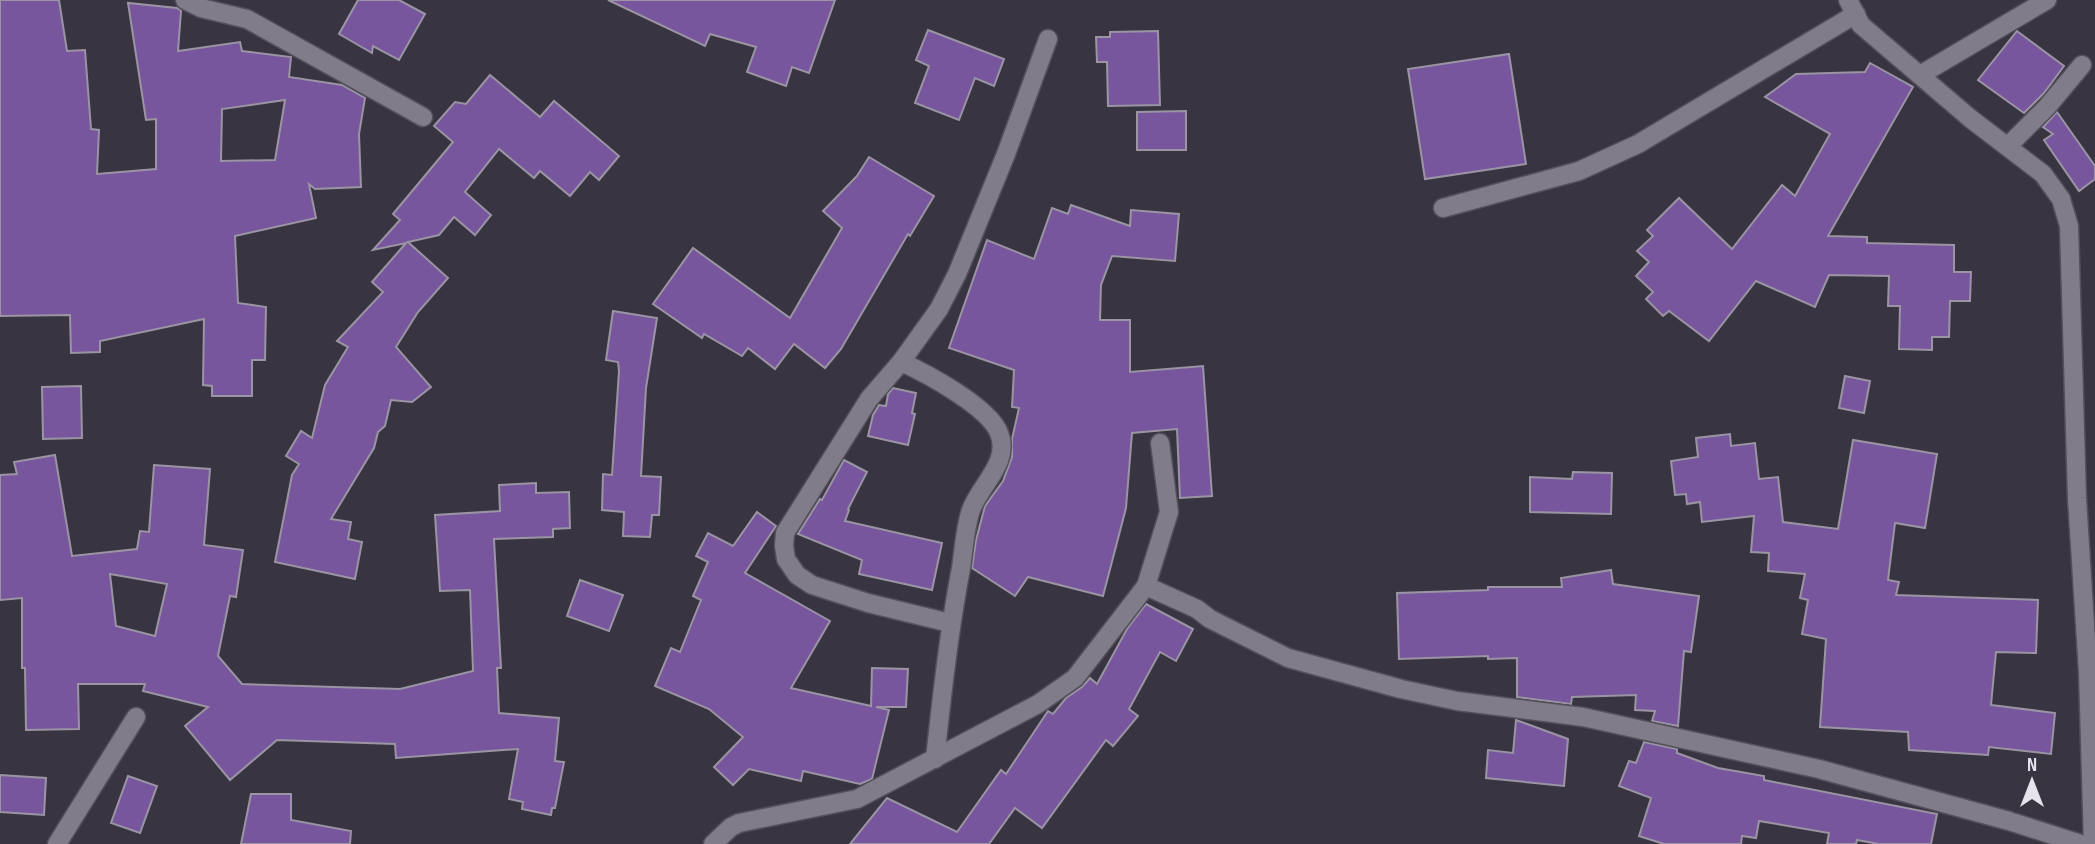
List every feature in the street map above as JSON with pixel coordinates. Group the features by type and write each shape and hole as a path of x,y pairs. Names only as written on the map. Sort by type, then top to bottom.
{"street":[{"path":"185,0 201,8 247,19 423,117"},
{"path":"1920,75 2047,0"},
{"path":"1443,208 1579,171 1638,144 1852,7 1861,25 1971,118 2043,174 2061,199 2069,226 2077,498 2088,672 2093,844"},
{"path":"950,623 881,607 812,586 797,575 786,559 785,533 790,521 869,399 901,362 939,309 957,274 1006,154 1048,39"},
{"path":"2008,146 2047,107 2082,65"},
{"path":"901,362 925,372 992,420 1002,443 999,464 971,510 950,623 935,759"},
{"path":"713,844 739,823 857,799 1038,704 1075,678 1146,586 1169,512 1160,443"},
{"path":"1146,586 1197,609 1210,620 1288,658 1363,679 1457,701 1583,717 1819,769 2009,821 2081,844"},
{"path":"57,844 136,717"}],"building":[{"path":"0,0 59,0 67,51 85,50 91,129 99,130 97,174 156,169 156,119 146,120 128,3 177,8 181,11 178,51 240,42 242,51 291,57 289,77 342,85 365,98 359,134 361,187 315,189 309,184 316,218 235,236 238,303 266,307 265,360 252,360 252,396 212,396 212,386 203,385 204,319 100,341 100,352 71,353 70,315 0,316","holes":["285,100 275,160 221,161 222,109"]},
{"path":"358,0 399,0 425,14 399,60 373,46 372,53 339,34"},
{"path":"608,0 835,0 809,73 792,67 786,86 747,72 756,47 710,34 705,46"},
{"path":"928,30 1004,59 994,86 975,78 959,120 915,103 929,66 916,60"},
{"path":"1158,31 1160,105 1108,106 1107,62 1097,62 1096,37 1110,37 1110,32"},
{"path":"2017,31 2064,66 2044,93 2024,113 1978,80"},
{"path":"1509,54 1526,164 1425,179 1408,69"},
{"path":"1870,63 1913,87 1828,236 1867,237 1867,243 1954,245 1954,272 1971,272 1970,301 1950,301 1949,337 1932,337 1932,350 1899,349 1900,306 1888,306 1889,276 1829,275 1815,307 1756,281 1709,341 1669,311 1663,316 1646,299 1653,292 1636,276 1649,262 1637,251 1653,236 1647,230 1679,198 1732,249 1782,185 1795,196 1830,134 1765,97 1796,74 1865,72"},
{"path":"490,75 540,117 554,101 619,156 599,180 590,172 570,196 540,171 534,178 499,149 465,192 491,215 475,235 454,217 439,235 408,242 448,278 418,312 396,347 431,387 412,402 391,400 385,426 378,432 374,448 331,519 351,522 348,539 362,542 355,579 275,562 292,475 299,464 286,456 301,431 312,438 325,385 348,347 337,341 383,292 372,282 406,243 373,250 400,220 393,214 453,142 434,126 455,102 466,104"},
{"path":"1186,111 1186,150 1137,150 1137,112"},
{"path":"2057,112 2095,166 2095,179 2079,191 2044,140 2053,134 2043,127"},
{"path":"869,157 934,196 910,236 908,234 841,349 825,368 794,344 775,369 748,348 742,356 704,334 702,338 653,304 693,248 790,318 842,228 823,211 857,176"},
{"path":"1071,205 1130,226 1131,210 1179,214 1175,261 1112,256 1101,285 1100,320 1130,320 1130,372 1203,366 1212,496 1180,498 1177,429 1132,433 1126,508 1103,596 1028,577 1015,596 972,568 985,506 1003,481 1012,457 1012,439 1019,408 1012,407 1014,370 949,348 987,240 1034,259 1052,208 1068,214"},
{"path":"613,311 657,318 646,388 641,476 661,477 659,515 652,515 650,537 623,536 624,512 602,510 603,474 612,475 619,371 618,362 606,360"},
{"path":"1845,376 1870,381 1864,413 1839,408"},
{"path":"81,386 82,438 43,439 42,387"},
{"path":"893,388 916,393 912,413 915,414 908,445 868,436 873,415 879,405 886,406 888,394"},
{"path":"1730,434 1731,446 1755,443 1759,479 1778,477 1783,522 1838,529 1853,440 1937,454 1925,528 1895,523 1888,580 1899,582 1896,595 2038,600 2036,653 1996,652 1991,705 2055,713 2051,754 1989,747 1988,755 1909,750 1908,732 1820,727 1826,639 1802,634 1808,600 1800,598 1805,574 1768,571 1769,553 1751,552 1754,516 1702,522 1700,502 1687,504 1686,494 1675,495 1671,461 1698,457 1696,438"},
{"path":"55,455 72,556 137,549 140,531 149,532 154,465 210,469 204,545 243,550 236,597 230,596 218,656 242,684 400,689 473,671 470,590 440,591 435,515 500,511 499,485 536,483 536,493 569,492 570,528 553,529 553,537 494,539 501,668 497,668 499,713 559,718 555,761 564,762 555,808 552,808 551,815 522,809 523,802 509,799 518,749 396,758 395,744 277,740 230,780 185,726 208,707 143,691 145,684 78,684 79,729 26,730 25,668 22,668 22,598 0,600 0,475 17,474 14,462","holes":["110,574 167,584 155,636 116,626"]},
{"path":"844,460 867,472 848,509 845,521 942,543 932,590 859,574 862,560 798,534 820,499 822,500"},
{"path":"1573,472 1612,473 1611,514 1530,512 1530,477 1572,479"},
{"path":"757,512 776,526 745,573 830,621 791,688 871,706 872,668 908,669 906,707 876,707 889,710 872,779 860,784 803,771 801,781 749,769 733,785 714,767 743,737 709,709 655,686 671,648 680,652 701,600 693,596 708,562 696,556 708,533 733,546"},
{"path":"1611,570 1613,584 1699,596 1691,652 1684,651 1678,726 1652,721 1655,711 1635,710 1636,695 1572,697 1571,704 1517,697 1517,658 1488,659 1488,656 1399,659 1397,593 1488,590 1488,587 1562,587 1561,578"},
{"path":"580,580 623,595 609,631 567,616"},
{"path":"1146,604 1193,629 1176,661 1160,652 1129,709 1138,716 1113,746 1106,740 1042,828 1015,808 989,844 850,844 887,798 957,832 1001,770 1006,774 1048,711 1053,714 1066,698 1090,678 1097,684 1127,629"},
{"path":"1516,720 1568,739 1564,786 1486,778 1488,750 1513,753"},
{"path":"1644,742 1677,749 1677,753 1718,768 1764,776 1764,780 1937,814 1931,844 1879,844 1857,840 1856,844 1827,844 1829,833 1759,821 1756,838 1742,836 1741,844 1664,844 1639,836 1651,798 1619,786 1629,761 1636,763"},
{"path":"0,775 46,778 44,815 0,812"},
{"path":"128,776 157,786 140,833 111,823"},
{"path":"251,794 291,794 291,820 351,831 350,844 241,844"}]}
